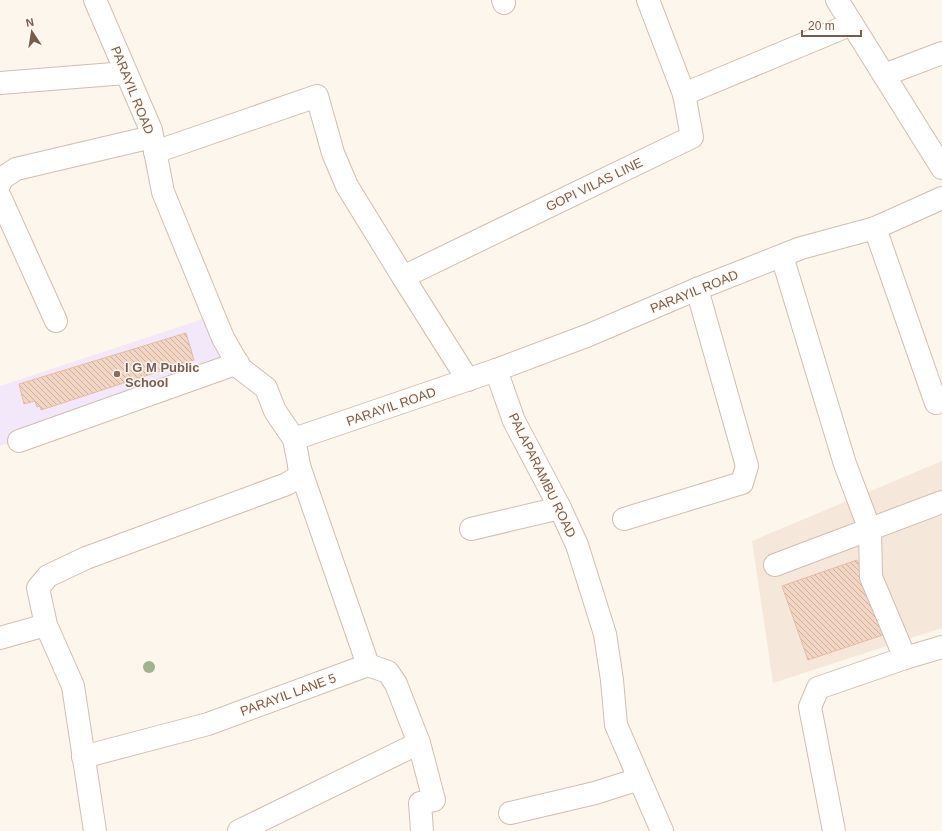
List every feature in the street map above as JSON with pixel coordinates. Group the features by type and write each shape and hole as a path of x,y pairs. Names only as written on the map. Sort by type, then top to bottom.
{"street":[{"name":"PARAYIL ROAD","path":"95,0 151,130 163,192 224,338 240,368 266,388 275,411 294,439 496,370 589,335 697,289 801,248 875,228 942,198"},
{"path":"648,0 684,94 852,24"},
{"path":"837,0 942,168"},
{"path":"884,75 942,53"},
{"path":"0,83 126,73"},
{"name":"GOPI VILAS LINE","path":"402,277 692,137 684,94"},
{"path":"0,183 1,179 16,170 154,144 317,96 333,153 347,186 402,277 468,380"},
{"path":"0,197 56,321"},
{"path":"875,228 936,403"},
{"path":"782,256 846,464 870,530 871,577 905,658"},
{"path":"624,519 742,483 747,466 697,289"},
{"path":"19,441 238,363"},
{"name":"PALAPARAMBU ROAD","path":"496,370 514,421 560,508 577,546 605,634 612,680 616,725 662,831"},
{"path":"95,831 73,686 46,625 38,588 48,576 86,558 286,484 301,476 294,439"},
{"path":"299,466 368,665 388,672 396,684 419,743 434,800 420,803 422,831"},
{"path":"775,566 942,502"},
{"path":"471,529 560,508"},
{"path":"0,638 46,625"},
{"path":"834,831 810,707 818,688 942,647"},
{"name":"PARAYIL LANE 5","path":"83,757 208,724 368,665"},
{"path":"240,831 419,743"},
{"path":"510,813 595,793 639,779"}],"shaded area":[{"name":"I G M Public School","path":"212,316 230,363 0,446 0,386"},
{"path":"942,461 942,628 773,683 752,541"}],"building":[{"path":"186,333 194,360 41,410 40,406 37,407 35,401 24,404 19,384"},
{"path":"857,560 883,635 808,660 782,586"}],"place":[{"name":"I G M Public School","path":"117,374"}]}
